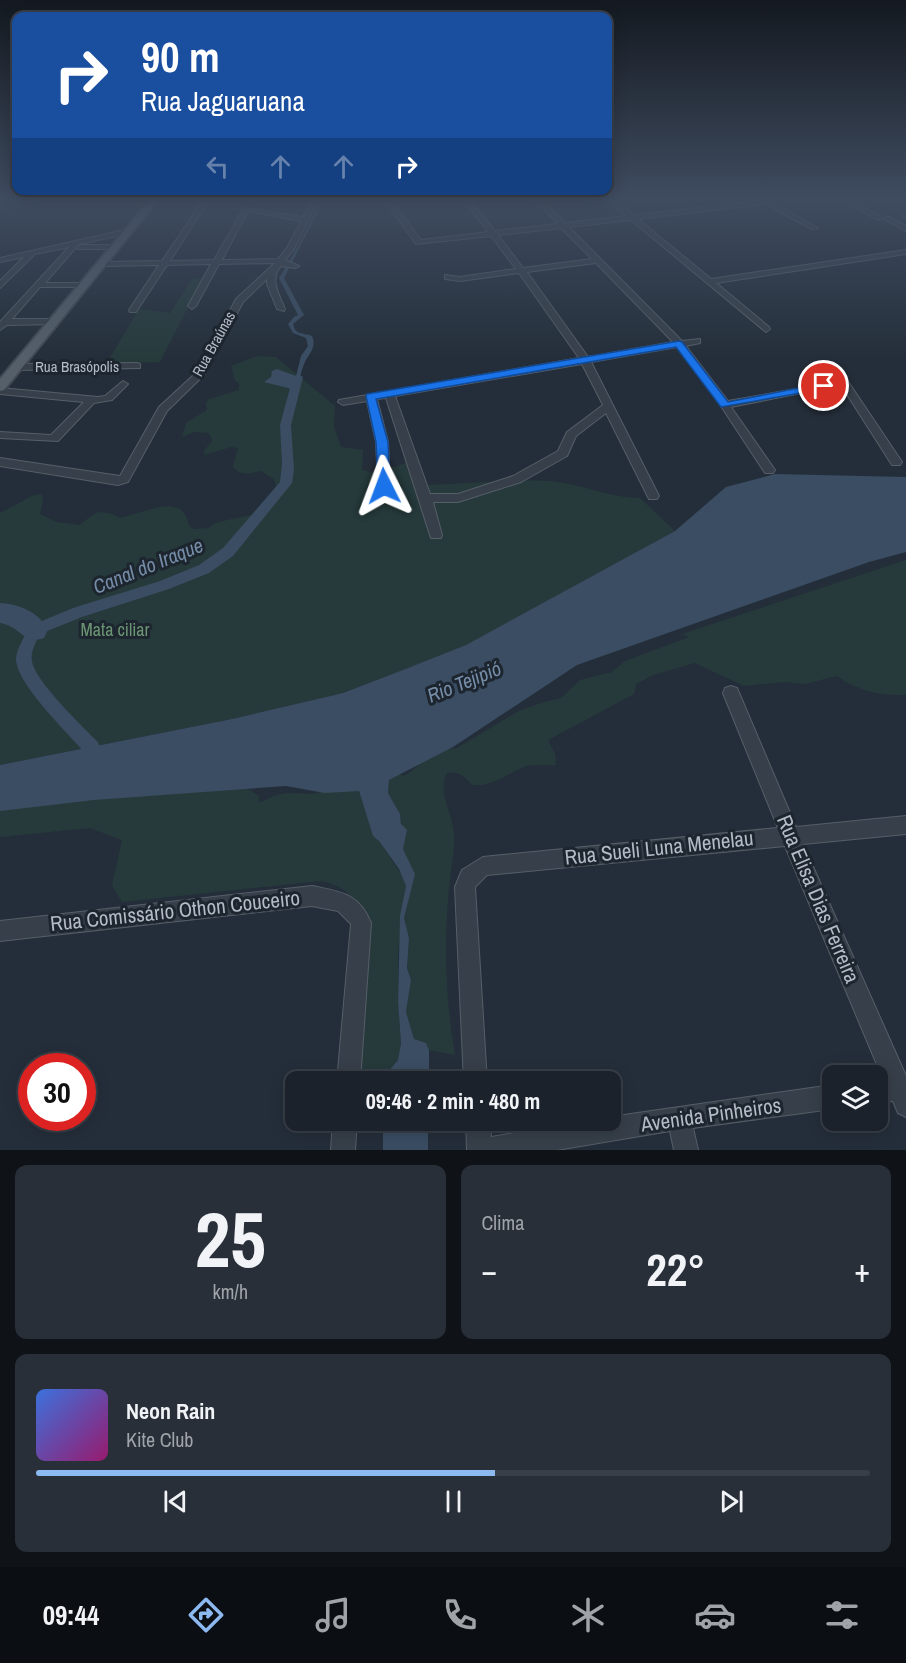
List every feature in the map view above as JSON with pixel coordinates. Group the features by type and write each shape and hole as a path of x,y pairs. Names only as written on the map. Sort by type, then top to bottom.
{"main road":[{"path":"0,389 110,254"}],"street":[{"path":"0,260 26,254"},
{"path":"0,286 31,254"},
{"path":"2,325 67,254"},
{"path":"133,310 171,254"},
{"path":"192,306 222,254"},
{"name":"Rua Braúnas","path":"0,462 72,475 122,480 163,409 202,372 239,301 282,262 287,254"},
{"path":"509,254 585,360 653,496"},
{"path":"593,254 679,344 725,405 769,470"},
{"path":"675,254 766,329"},
{"path":"709,282 895,254"},
{"path":"448,277 460,279 599,260"},
{"path":"101,264 282,262 294,265"},
{"path":"272,271 271,284 281,309"},
{"path":"37,285 84,285"},
{"path":"2,325 53,322"},
{"path":"344,402 697,341"},
{"name":"Rua Brasópolis","path":"17,367 137,366"},
{"path":"725,405 844,382 896,462"},
{"path":"0,389 91,400 108,398 123,384"},
{"path":"388,393 426,498 436,535"},
{"path":"371,396 383,453 384,486 376,499"},
{"path":"0,435 50,440 57,438 91,400"},
{"path":"426,498 458,498 517,479 563,453 571,434 607,407"},
{"name":"Rua Elisa Dias Ferreira","path":"731,693 897,1093"},
{"name":"Rua Sueli Luna Menelau","path":"475,1071 465,887 468,877 483,866 906,825"},
{"name":"Rua Comissário Othon Couceiro","path":"0,931 312,896 348,904 355,911 361,923 349,1071"},
{"name":"Avenida Pinheiros","path":"482,1150 679,1118 822,1098"},
{"path":"679,1118 686,1150"},
{"path":"343,1150 344,1131"},
{"path":"479,1131 482,1150"}],"green space":[{"path":"203,278 160,362 106,364 139,309 170,313 192,279"},
{"name":"Mata ciliar","path":"257,356 276,357 335,406 334,427 341,447 363,450 362,470 376,473 406,463 416,482 426,485 516,481 570,484 640,498 675,531 466,646 343,693 232,719 0,765 0,513 34,495 41,494 43,499 40,514 57,522 79,525 97,512 109,513 120,518 169,506 180,509 185,514 190,527 195,529 208,528 218,522 261,513 278,493 274,479 260,471 245,474 236,470 233,467 238,448 231,447 205,455 204,451 212,441 209,433 194,432 182,437 186,423 207,410 206,403 209,399 239,390 239,383 235,381 231,366"},
{"path":"906,560 906,695 887,695 870,691 837,676 805,684 785,682 744,686 695,663 653,675 636,684 634,694 548,740 555,754 556,765 527,766 493,782 479,785 472,785 459,774 447,773 444,788 454,842 446,958 455,1055 429,1050 426,1043 414,1039 406,1012 411,980 407,968 409,938 404,919 414,874 403,849 404,838 400,814 388,793 389,780 399,774 404,776 441,750 457,748 519,711 561,698 580,680 612,672 625,661 689,637 682,634"},
{"path":"242,785 259,796 259,803 276,795 287,793 313,794 332,789 359,791 371,829 403,877 406,886 398,951 401,1043 398,1060 389,1071 356,1071 360,907 343,889 320,881 122,902 112,886 122,840 90,828 0,837 0,802"}],"water":[{"path":"293,254 296,254 284,278 304,315 293,324 294,328 298,332 312,336 313,340 313,347 302,370 297,396 291,395 292,389 264,382 271,377 272,371 277,369 296,376 301,356 308,346 306,338 293,333 288,324 298,315 279,278"},
{"name":"Rio Tejipió","path":"775,474 906,477 906,552 869,562 577,665 453,747 389,780 388,793 400,814 401,824 407,830 403,849 415,874 404,918 409,938 407,968 411,980 406,1012 414,1039 426,1043 429,1050 429,1071 389,1071 398,1060 401,1043 398,1002 400,916 406,886 399,869 373,836 359,791 325,793 286,786 94,800 0,811 0,765 232,719 343,693 466,645 675,531 726,487"},
{"path":"383,1131 428,1131 428,1150 383,1150"}],"waterway":[{"name":"Canal do Iraque","path":"92,748 43,693 27,670 24,662 25,654 35,630 78,612 164,585 204,569 228,552 286,483 288,470 285,425 298,377"},
{"path":"0,613 19,618 35,630"}],"route":[{"path":"384,486 382,442 371,396 679,344 725,405 824,386"}]}
